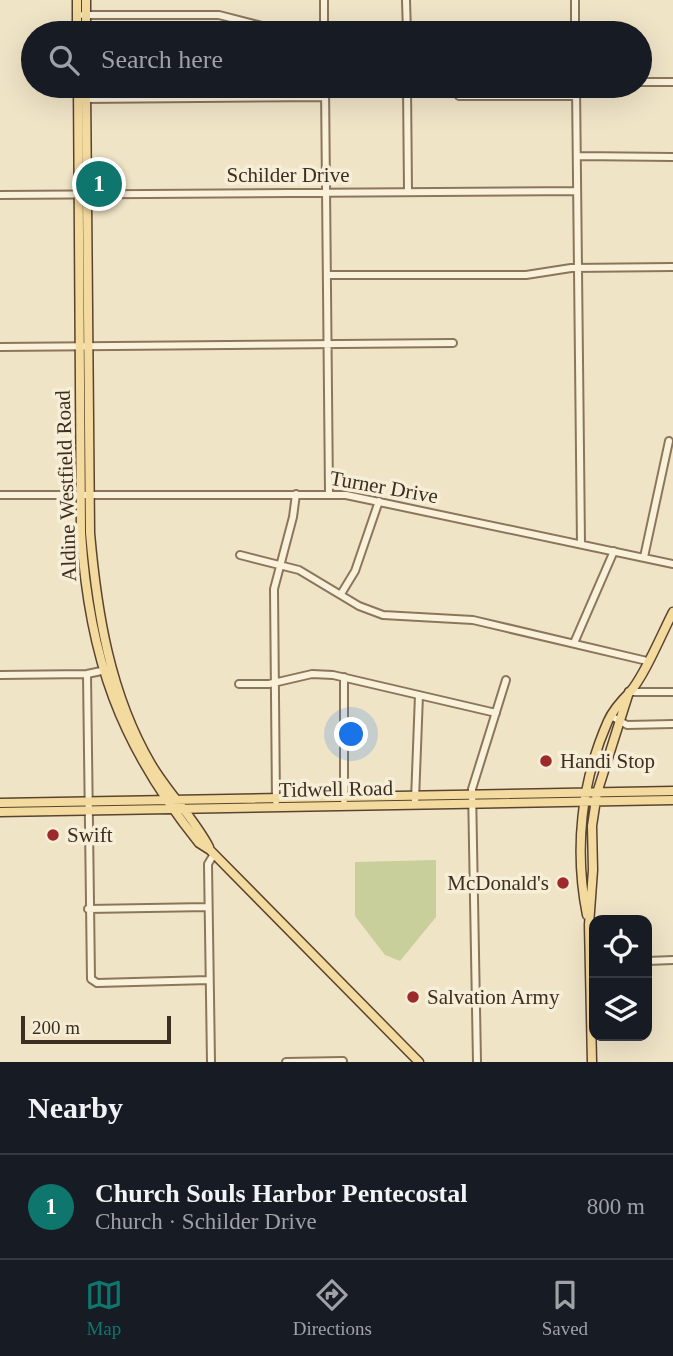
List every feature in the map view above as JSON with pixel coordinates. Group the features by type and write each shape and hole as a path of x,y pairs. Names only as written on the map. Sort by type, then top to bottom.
{"main road":[{"path":"77,0 83,21"},
{"path":"80,21 86,0"},
{"name":"Aldine Westfield Road","path":"82,99 86,589 108,670 112,700 174,805 212,852 419,1062"},
{"path":"589,925 581,868 585,798 590,772 611,716 629,692 673,612"},
{"path":"590,915 596,798 629,692"},
{"name":"Tidwell Road","path":"0,812 22,808 88,806 596,798 652,796 673,792"},
{"name":"Tidwell Road","path":"652,796 673,800"},
{"name":"Tidwell Road","path":"0,803 22,808"},
{"path":"592,978 592,1062"}],"street":[{"path":"324,0 324,21"},
{"path":"406,0 407,21"},
{"path":"575,0 575,21"},
{"path":"81,15 219,15 242,21"},
{"path":"652,82 673,82"},
{"path":"82,99 204,98"},
{"path":"325,98 329,493"},
{"path":"407,98 408,191"},
{"path":"576,98 581,544"},
{"path":"577,156 673,157"},
{"name":"Schilder Drive","path":"0,195 577,191"},
{"path":"327,275 526,275 578,268 673,267"},
{"path":"0,347 453,343"},
{"path":"644,557 669,441"},
{"name":"Turner Drive","path":"0,495 329,493 379,501 673,564"},
{"path":"276,803 274,589 293,517 296,494"},
{"path":"341,594 355,571 379,501"},
{"path":"574,643 614,551"},
{"path":"240,555 279,564 312,576 359,606 383,615 463,619 647,661"},
{"path":"0,674 87,674 108,670"},
{"path":"87,674 90,976 97,983 209,980"},
{"path":"239,684 275,683 312,674 344,677 496,713"},
{"path":"344,677 344,802"},
{"path":"477,1062 471,801 474,774 506,680"},
{"path":"629,692 673,692"},
{"path":"415,801 419,695"},
{"path":"611,716 627,726 673,724"},
{"path":"211,1062 208,864 212,852"},
{"path":"88,909 208,907"},
{"path":"652,961 673,960"},
{"path":"286,1062 343,1061"}],"green space":[{"path":"436,860 436,917 400,961 385,955 355,916 355,862"}],"place":[{"name":"Church Souls Harbor Pentecostal","path":"99,184"},
{"name":"Handi Stop","path":"546,761"},
{"name":"Swift","path":"53,835"},
{"name":"McDonald's","path":"563,883"},
{"name":"Salvation Army","path":"413,997"}]}
